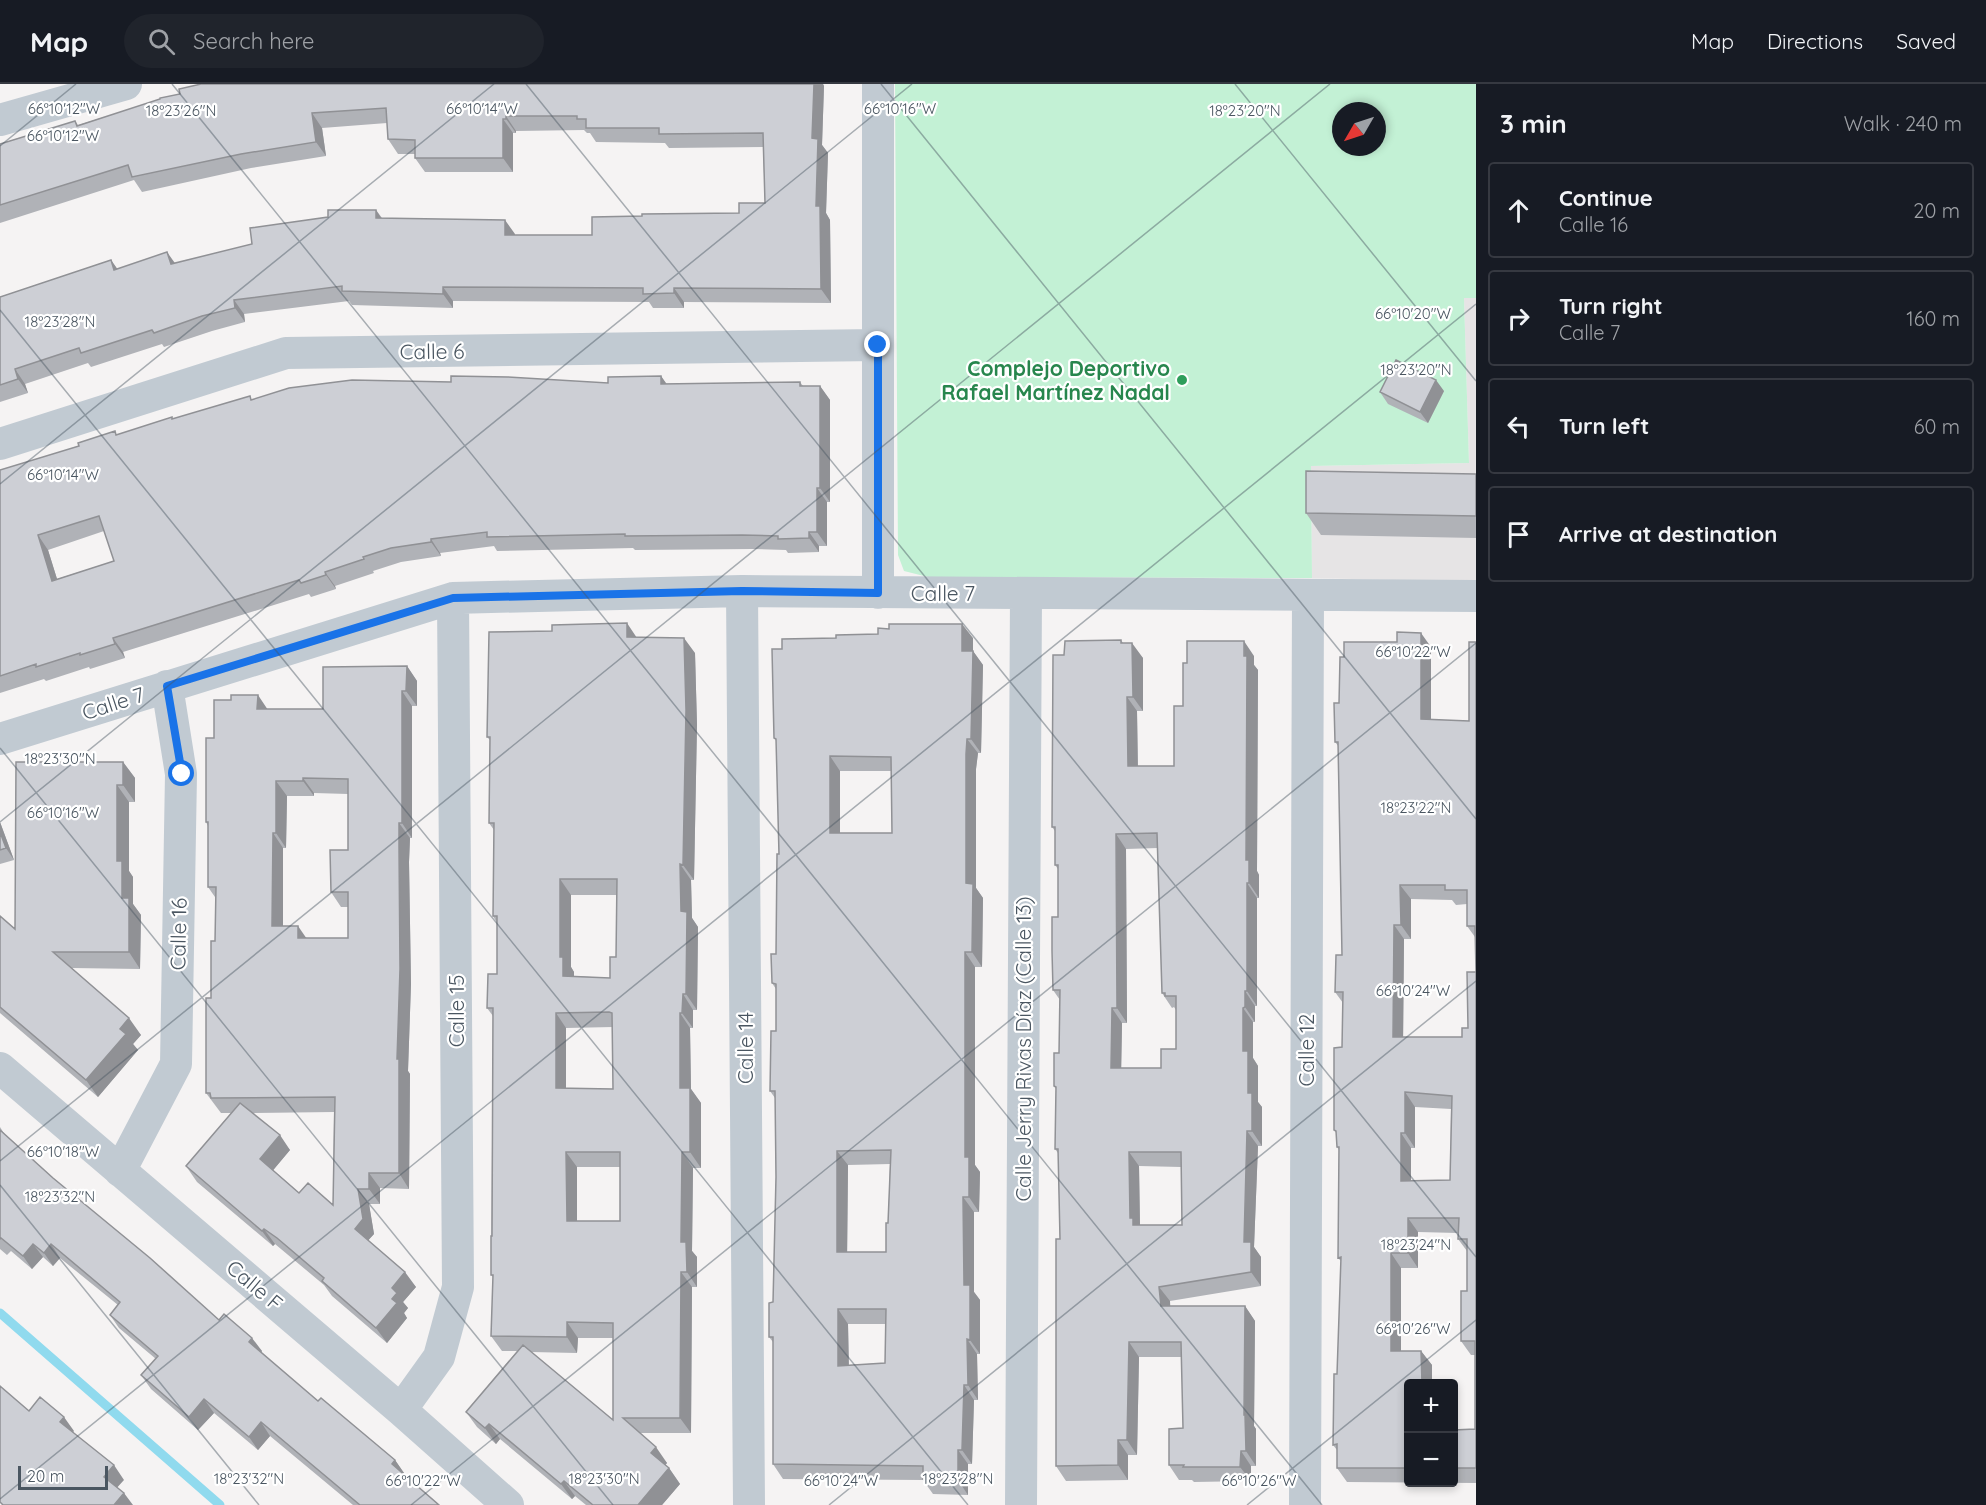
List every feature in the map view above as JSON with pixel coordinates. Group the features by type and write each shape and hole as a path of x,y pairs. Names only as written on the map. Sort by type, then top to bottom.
{"street":[{"path":"0,120 126,84"},
{"path":"878,84 878,593"},
{"name":"Calle 6","path":"0,444 286,353 878,345"},
{"name":"Calle 7","path":"0,739 453,598 742,591 1476,596"},
{"name":"Calle 14","path":"742,591 749,1505"},
{"name":"Calle Jerry Rivas Díaz (Calle 13)","path":"1021,1505 1026,594"},
{"name":"Calle 12","path":"1305,1505 1308,596"},
{"name":"Calle 15","path":"401,1410 439,1357 458,1287 453,598"},
{"name":"Calle 16","path":"120,1171 176,1064 182,774 167,686"},
{"name":"Calle F","path":"0,1068 401,1410 508,1505"}],"shaded area":[{"path":"1464,298 1476,298 1476,582 1312,578 1311,466 1469,463"}],"green space":[{"name":"Complejo Deportivo Rafael Martínez Nadal","path":"895,84 1476,84 1476,298 1464,298 1469,463 1311,466 1312,578 928,577 904,571 898,555"}],"building":[{"path":"201,84 814,84 812,138 818,139 816,206 820,206 821,289 674,288 674,293 643,294 643,288 443,287 443,294 342,291 342,286 234,300 235,308 202,316 154,333 152,330 81,353 79,348 15,369 18,379 0,385 0,297 111,260 114,270 167,252 171,264 252,244 250,228 328,217 328,210 376,210 376,218 505,220 505,235 592,235 592,217 739,213 739,203 765,203 763,133 659,134 659,128 586,128 586,119 577,119 577,116 506,116 506,119 503,119 503,158 415,158 415,140 388,139 386,108 312,113 316,142 241,154 132,177 128,165 0,205 0,144 75,121 77,126 160,98 180,94 179,89"},
{"path":"1396,360 1436,380 1420,412 1380,392"},
{"path":"451,376 608,383 608,377 661,376 661,384 800,382 800,386 820,386 820,488 817,488 817,532 809,532 809,538 778,539 778,536 625,536 625,534 487,537 487,532 431,539 431,542 391,548 363,557 364,559 325,572 326,575 301,583 299,580 113,638 115,644 36,667 36,664 0,676 0,470 79,446 78,443 115,431 116,435 172,417 172,419 250,396 251,400 289,388 352,380 451,382","holes":["99,516 114,561 52,581 38,535"]},
{"path":"1306,471 1476,474 1476,516 1306,513"},
{"path":"627,623 627,637 684,638 686,710 683,865 680,864 681,911 687,912 686,994 683,994 682,1013 680,1013 680,1088 690,1088 690,1152 682,1152 681,1242 686,1242 687,1272 681,1272 680,1418 623,1418 656,1447 651,1453 669,1468 638,1505 593,1505 564,1481 561,1484 489,1424 485,1428 466,1412 523,1345 613,1420 613,1323 567,1322 567,1337 491,1336 493,1008 487,1008 488,974 497,974 497,916 493,916 494,823 489,823 490,737 487,737 489,632 552,631 552,625","holes":["560,879 617,879 616,957 610,957 610,978 563,976 563,957 560,957","556,1013 612,1013 613,1089 556,1088","566,1152 620,1152 620,1221 567,1221"]},
{"path":"889,624 962,624 962,651 973,651 971,739 967,739 966,754 966,883 973,884 972,952 965,952 965,1157 969,1157 969,1197 963,1197 964,1285 970,1285 970,1340 967,1339 968,1385 964,1385 962,1450 958,1450 958,1480 923,1479 923,1466 773,1464 773,1337 769,1337 769,1303 773,1302 776,1177 775,1091 770,1091 771,1031 776,1031 776,984 772,983 771,954 776,954 777,854 779,854 772,649 782,649 782,639 836,638 836,635 878,634 878,628 889,629","holes":["830,756 891,757 892,833 830,833","891,1150 886,1252 837,1252 837,1151","838,1309 886,1309 885,1363 838,1366"]},
{"path":"1397,632 1421,633 1421,719 1469,721 1469,642 1476,642 1476,972 1476,1468 1458,1468 1458,1430 1475,1429 1475,1341 1461,1341 1461,1291 1467,1291 1467,1239 1458,1239 1459,1218 1408,1218 1408,1253 1391,1253 1391,1351 1421,1351 1422,1379 1404,1379 1404,1468 1337,1468 1337,1444 1333,1445 1334,1374 1337,1374 1341,1257 1338,1258 1339,1147 1337,1147 1334,1130 1334,1048 1342,1047 1343,992 1335,992 1336,955 1342,955 1338,742 1335,742 1334,703 1339,703 1340,657 1344,657 1344,642 1397,642","holes":["1400,885 1445,885 1445,890 1467,890 1467,926 1475,926 1476,972 1467,972 1468,1028 1462,1028 1462,1037 1393,1037 1394,925 1401,925","1405,1092 1452,1096 1450,1180 1401,1181 1401,1133 1405,1133"]},
{"path":"1121,640 1121,643 1132,643 1133,697 1127,697 1128,766 1174,766 1174,706 1183,706 1183,663 1187,663 1187,641 1244,641 1244,656 1247,656 1246,860 1249,860 1249,883 1247,883 1247,991 1245,991 1245,1007 1243,1008 1243,1051 1248,1051 1248,1093 1252,1093 1252,1131 1247,1131 1244,1242 1251,1242 1251,1272 1159,1287 1161,1306 1245,1306 1246,1451 1241,1451 1240,1467 1169,1465 1169,1429 1183,1428 1181,1342 1129,1342 1127,1440 1118,1440 1118,1465 1056,1466 1056,1239 1060,1239 1058,1149 1055,1149 1054,1053 1059,1053 1060,990 1053,990 1052,951 1052,917 1058,917 1058,865 1055,865 1055,827 1052,827 1053,655 1064,655 1065,641","holes":["1157,833 1162,993 1165,993 1165,996 1176,996 1176,1049 1161,1049 1161,1068 1111,1068 1112,1008 1117,1008 1116,834","1129,1152 1181,1152 1182,1225 1133,1225 1133,1218 1130,1218"]},
{"path":"407,666 406,691 402,691 402,823 399,823 400,969 397,1059 399,1059 399,1173 369,1173 369,1189 358,1189 363,1219 355,1229 405,1272 392,1288 397,1293 392,1299 397,1303 376,1328 322,1281 324,1278 277,1238 264,1229 262,1231 186,1166 240,1103 280,1135 260,1159 299,1193 308,1183 333,1205 335,1097 211,1098 210,1093 206,1093 206,998 211,998 211,941 215,941 216,887 208,887 206,738 214,738 214,700 231,700 231,695 258,695 257,709 323,709 323,667","holes":["303,778 348,779 348,850 330,850 331,892 348,892 348,938 298,938 298,926 272,926 276,781 303,781"]},
{"path":"16,762 123,762 123,785 117,785 117,861 122,861 122,898 129,898 129,952 53,952 129,1018 120,1029 126,1034 86,1080 0,1007 0,916 15,929"},
{"path":"0,832 6,848 0,850"},
{"path":"0,1130 219,1320 224,1314 252,1338 249,1342 318,1401 321,1398 395,1460 392,1464 439,1505 360,1505 261,1422 249,1437 204,1399 189,1417 141,1375 158,1356 110,1315 120,1302 51,1244 44,1253 33,1244 23,1256 0,1239"},
{"path":"0,1386 29,1411 40,1397 64,1417 60,1422 114,1465 104,1477 124,1493 114,1505 3,1505 0,1502"}],"waterway":[{"path":"0,1313 220,1505"}],"place":[{"name":"Complejo Deportivo Rafael Martínez Nadal","path":"1182,380"}],"route":[{"path":"182,774 167,686 453,598 742,591 878,593 878,345"}]}
